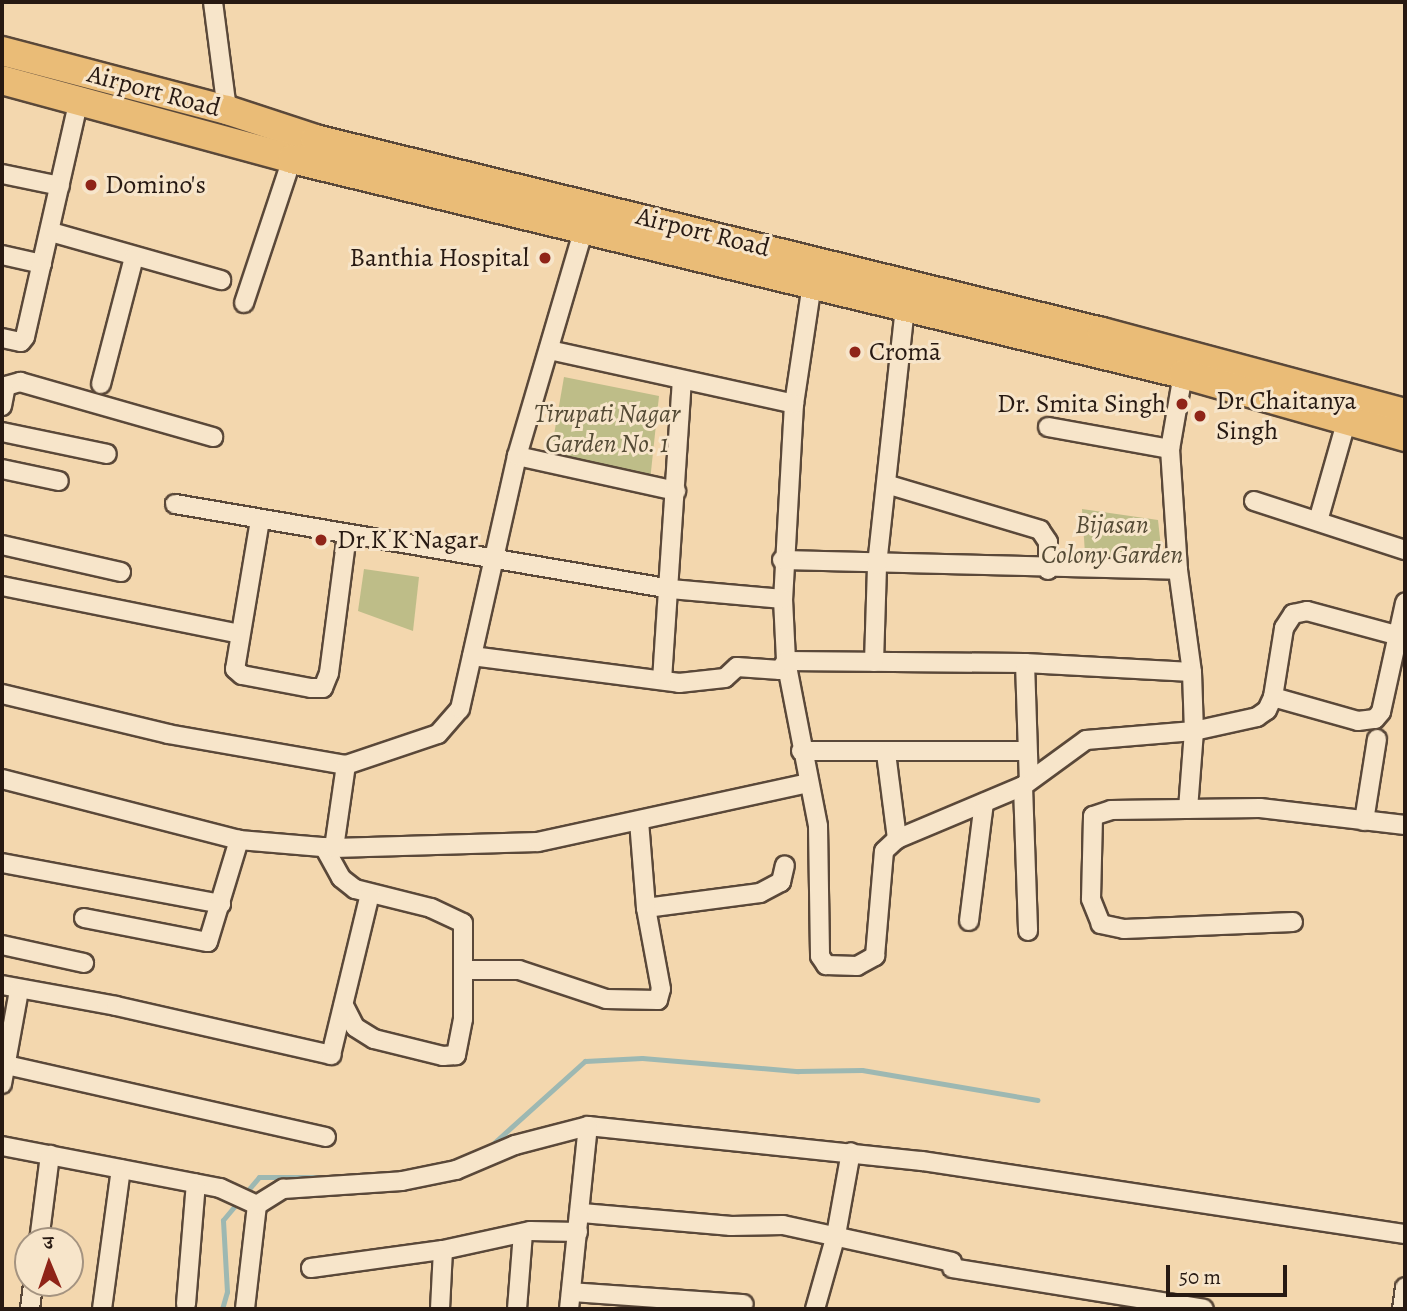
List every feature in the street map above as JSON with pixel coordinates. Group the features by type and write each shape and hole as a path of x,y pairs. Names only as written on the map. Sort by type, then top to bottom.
{"main road":[{"name":"Airport Road","path":"2,51 227,110 314,139 588,216 812,284 1183,373 1346,423 1405,438"},
{"name":"Airport Road","path":"2,80 292,159 588,216 1405,413"}],"street":[{"path":"213,2 227,110"},
{"path":"2,338 24,340 51,232 79,100"},
{"path":"244,303 292,159"},
{"path":"2,174 60,186"},
{"path":"2,694 168,734 346,765 438,734 460,709 517,456 588,216"},
{"path":"51,232 221,280"},
{"path":"2,255 42,264"},
{"path":"101,384 134,257"},
{"path":"812,284 794,404 782,560 782,599 786,660 801,751 818,826 820,956 826,965 857,966 875,956 884,851 897,839 1026,783 1086,740 1194,731 1256,717 1267,710 1273,697 1284,628 1293,614 1307,611 1396,635"},
{"path":"874,662 877,565 905,308"},
{"path":"549,350 794,404"},
{"path":"1183,373 1170,449 1178,570 1192,672 1194,731 1188,809"},
{"path":"662,680 671,589 682,381"},
{"path":"2,406 6,386 20,382 214,437"},
{"path":"1318,521 1346,423"},
{"path":"1048,427 1170,449"},
{"path":"2,432 107,454"},
{"path":"517,456 676,491"},
{"path":"2,469 59,481"},
{"path":"887,484 1040,530 1048,542 1048,570"},
{"path":"1254,501 1405,550"},
{"path":"175,504 671,589 782,599"},
{"path":"260,520 236,673 323,688 329,673 346,535"},
{"path":"2,545 121,572"},
{"path":"782,560 1048,570 1178,570"},
{"path":"2,586 240,634"},
{"path":"1273,697 1369,722 1381,712 1405,603"},
{"path":"472,656 688,683 725,678 737,667 780,670 786,660"},
{"path":"786,660 1026,663 1192,672"},
{"path":"1026,663 1028,931"},
{"path":"1364,821 1377,739"},
{"path":"801,751 1026,751"},
{"path":"886,753 897,839"},
{"path":"344,1005 359,1032 453,1057 462,1033 465,970 461,920 370,894 341,878 329,847 346,765"},
{"path":"2,779 239,840 329,847 436,843 493,846 538,842 808,783"},
{"path":"969,921 984,803"},
{"path":"1293,922 1124,929 1101,924 1091,899 1093,817 1111,810 1261,808 1405,825"},
{"path":"465,970 519,970 606,999 652,1003 661,997 646,908 639,821"},
{"path":"84,918 204,943 211,939 239,840"},
{"path":"2,863 221,904"},
{"path":"646,908 760,893 781,882 785,865"},
{"path":"2,1084 10,988 116,1006 331,1055 370,894"},
{"path":"2,944 84,963"},
{"path":"4,1064 326,1137"},
{"path":"588,1126 582,1213 570,1300 744,1304"},
{"path":"2,1146 220,1188 252,1203 283,1189 402,1181 456,1170 515,1144 588,1126 851,1152 1405,1234"},
{"path":"815,1309 836,1235 851,1152"},
{"path":"41,1227 50,1155"},
{"path":"102,1309 121,1169"},
{"path":"186,1304 196,1183"},
{"path":"245,1309 252,1203"},
{"path":"582,1213 731,1226 783,1225 836,1235 952,1265 1204,1309"},
{"path":"311,1268 443,1250 523,1233 578,1232"},
{"path":"517,1309 523,1233"},
{"path":"440,1309 443,1250"},
{"path":"1402,1309 1405,1287"}],"green space":[{"name":"Tirupati Nagar Garden No. 1","path":"564,377 659,396 650,481 550,458"},
{"name":"Bijasan Colony Garden","path":"1082,509 1158,520 1163,566 1086,568"},
{"path":"364,569 419,577 413,631 358,611"}],"waterway":[{"path":"486,1150 585,1061 642,1058 798,1071 862,1070 1037,1100"},
{"path":"222,1309 227,1292 223,1220 259,1177 338,1177"}],"place":[{"name":"Domino's","path":"91,185"},
{"name":"Banthia Hospital","path":"545,258"},
{"name":"Cromā","path":"855,352"},
{"name":"Dr. Smita Singh","path":"1182,404"},
{"name":"Dr Chaitanya Singh","path":"1200,416"},
{"name":"Dr K K Nagar","path":"321,540"}]}
